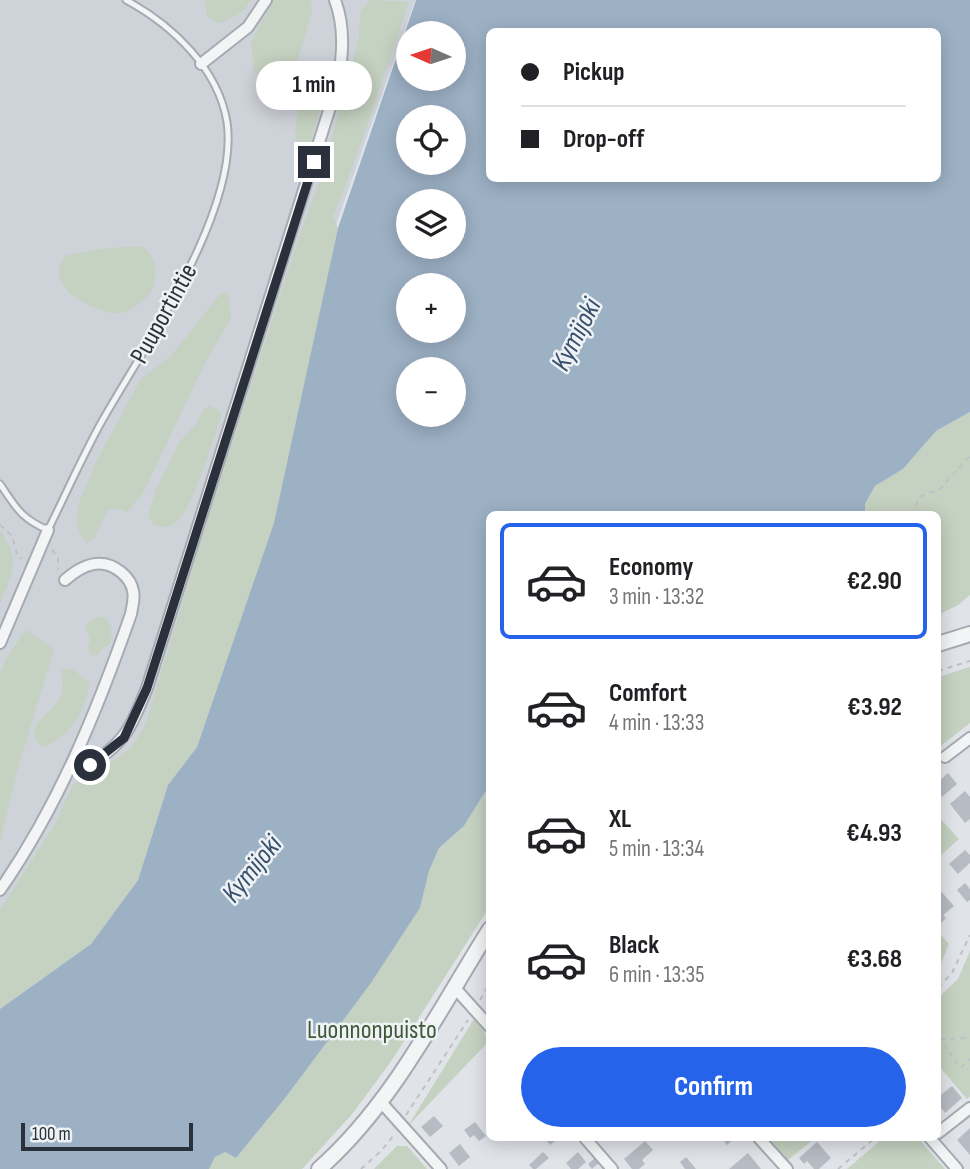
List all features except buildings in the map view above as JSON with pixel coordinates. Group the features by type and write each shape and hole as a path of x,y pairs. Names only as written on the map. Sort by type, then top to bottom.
{"street":[{"path":"201,64 248,27 266,0"},
{"path":"73,765 90,765 116,747 133,722 147,688 338,82 343,39 334,0"},
{"name":"Puuportintie","path":"0,643 48,530"},
{"path":"0,890 49,812 73,765 131,614 133,592 125,576 106,564 90,564 63,578"},
{"path":"941,643 970,634"},
{"path":"946,757 970,738"},
{"path":"319,1169 361,1126 397,1079 486,935"},
{"path":"454,987 486,1022"},
{"path":"380,1101 440,1169"},
{"path":"941,1131 970,1108"},
{"path":"588,1141 612,1169"},
{"path":"762,1141 787,1169"},
{"path":"936,1141 957,1169"}],"lane":[{"name":"Puuportintie","path":"48,530 101,423 172,302 215,205 225,163 227,123 218,93 201,64 158,19 126,0"},
{"path":"0,484 29,522 48,530"}],"path":[{"path":"912,511 921,496 940,489 970,456"},
{"path":"0,524 12,536 18,557 23,560"},
{"path":"50,548 56,552 58,569 63,578"},
{"path":"941,669 970,661"},
{"path":"941,984 952,973 970,935"},
{"path":"361,1169 382,1151 402,1124 486,990"},
{"path":"941,1037 970,1038"},
{"path":"941,1040 960,1068 970,1059"},
{"path":"838,1169 871,1141"}],"shaded area":[{"path":"0,0 415,0 408,21 396,21 396,54 336,225 138,878 0,1008"}],"green space":[{"path":"205,0 251,0 237,15 217,23 207,16"},
{"path":"273,0 311,0 312,12 292,80 279,92 264,86 254,71 251,42"},
{"path":"370,0 409,2 403,21 396,21 396,40 333,217 338,228 275,523 197,747 168,785 138,880 91,944 0,1009 0,910 55,824 73,784 131,748 145,726 210,512 321,176 358,43 361,11"},
{"path":"317,71 326,71 329,77 309,148 302,153 297,145 297,116 309,76"},
{"path":"141,246 153,260 154,284 146,297 126,311 111,312 91,306 72,294 60,279 59,268 65,256 98,249"},
{"path":"221,293 228,293 231,317 201,371 142,495 127,512 117,508 107,511 95,537 86,544 77,526 78,505 96,462 141,379 172,355"},
{"path":"210,406 222,413 189,503 175,523 165,527 154,525 148,516 157,487 179,443 197,423 203,410"},
{"path":"970,412 970,595 941,614 941,511 865,511 865,504 875,486 903,469 936,431"},
{"path":"0,530 11,550 13,566 0,603"},
{"path":"104,617 111,630 110,645 104,647 96,656 90,654 90,640 85,625 95,618"},
{"path":"26,630 54,649 17,771 0,842 0,673 8,655"},
{"path":"970,667 970,723 941,746 941,676"},
{"path":"72,668 89,683 84,703 68,731 51,744 41,747 36,738 37,724 59,700 63,689 62,670"},
{"name":"Luonnonpuisto","path":"486,790 486,912 392,1060 353,1113 302,1169 209,1169 215,1157 225,1152 236,1158 286,1097 371,983 420,908 429,871 439,848 464,826"},
{"path":"941,819 959,839 941,855"},
{"path":"941,935 949,944 941,964"},
{"path":"970,951 970,1096 967,1099 941,1069 941,995 958,979"},
{"path":"474,1019 486,1035 486,1044 408,1126"},
{"path":"772,1141 811,1141 788,1160"},
{"path":"880,1141 921,1141 945,1169 847,1169"},
{"path":"397,1146 407,1146 427,1169 374,1169"}],"water":[{"name":"Kymijoki","path":"416,0 970,0 970,412 936,431 903,469 875,486 865,504 865,511 486,511 486,790 464,826 439,848 429,871 420,908 371,983 286,1097 236,1158 225,1152 215,1157 209,1169 0,1169 0,1009 91,944 138,880 168,785 197,747 274,523 338,228 396,58 396,91 466,91 466,21 409,21"}],"route":[{"path":"90,765 124,738 147,688 314,162"}]}
